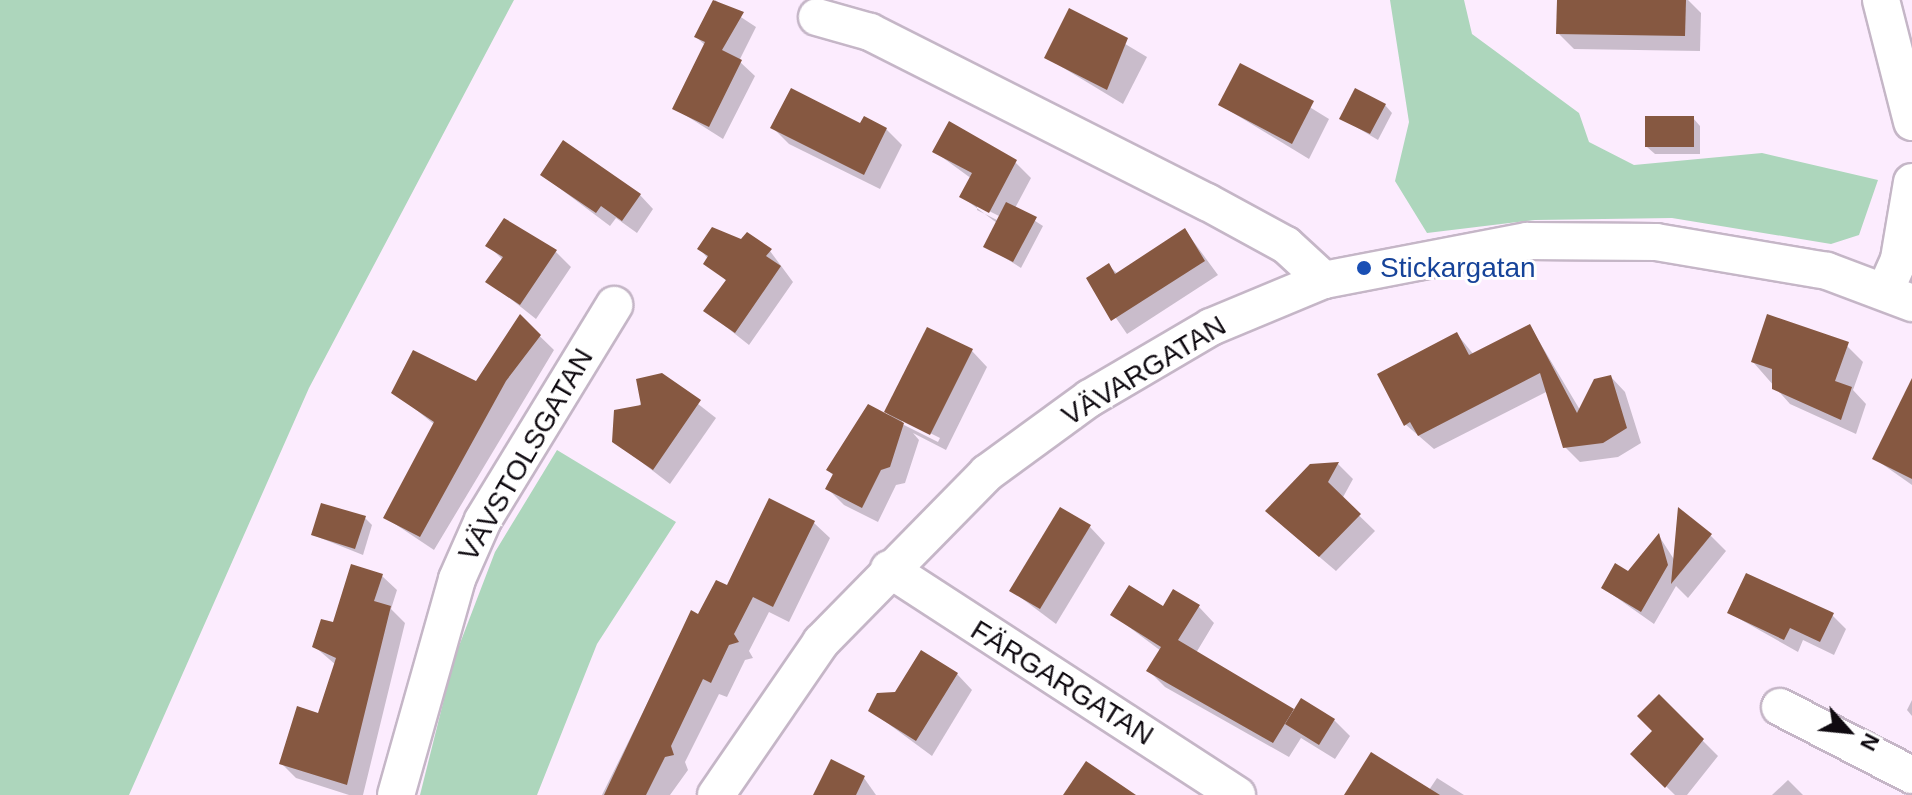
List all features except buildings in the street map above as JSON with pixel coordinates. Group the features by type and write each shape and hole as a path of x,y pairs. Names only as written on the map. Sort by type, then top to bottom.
{"street":[{"path":"1881,0 1912,122"},
{"path":"817,17 870,32 1207,202 1286,245 1324,280"},
{"path":"1899,297 1899,259 1912,182"},
{"name":"VÄVARGATAN","path":"716,795 821,642 889,569 987,473 1090,398 1211,327 1324,280 1527,241 1656,242 1814,268 1899,297"},
{"name":"VÄVSTOLSGATAN","path":"396,795 467,556 614,305"},
{"name":"FÄRGARGATAN","path":"889,569 920,595 1237,795"},
{"path":"1780,707 1912,775"}],"green space":[{"path":"0,0 514,0 309,388 129,795 0,795"},
{"path":"1390,0 1464,0 1472,34 1579,113 1589,142 1634,165 1762,153 1878,180 1859,235 1831,244 1672,218 1535,220 1427,233 1395,181 1409,122"},
{"path":"557,450 676,522 597,644 537,795 420,795 454,659 495,552"}],"place":[{"name":"Stickargatan","path":"1364,268"}]}
